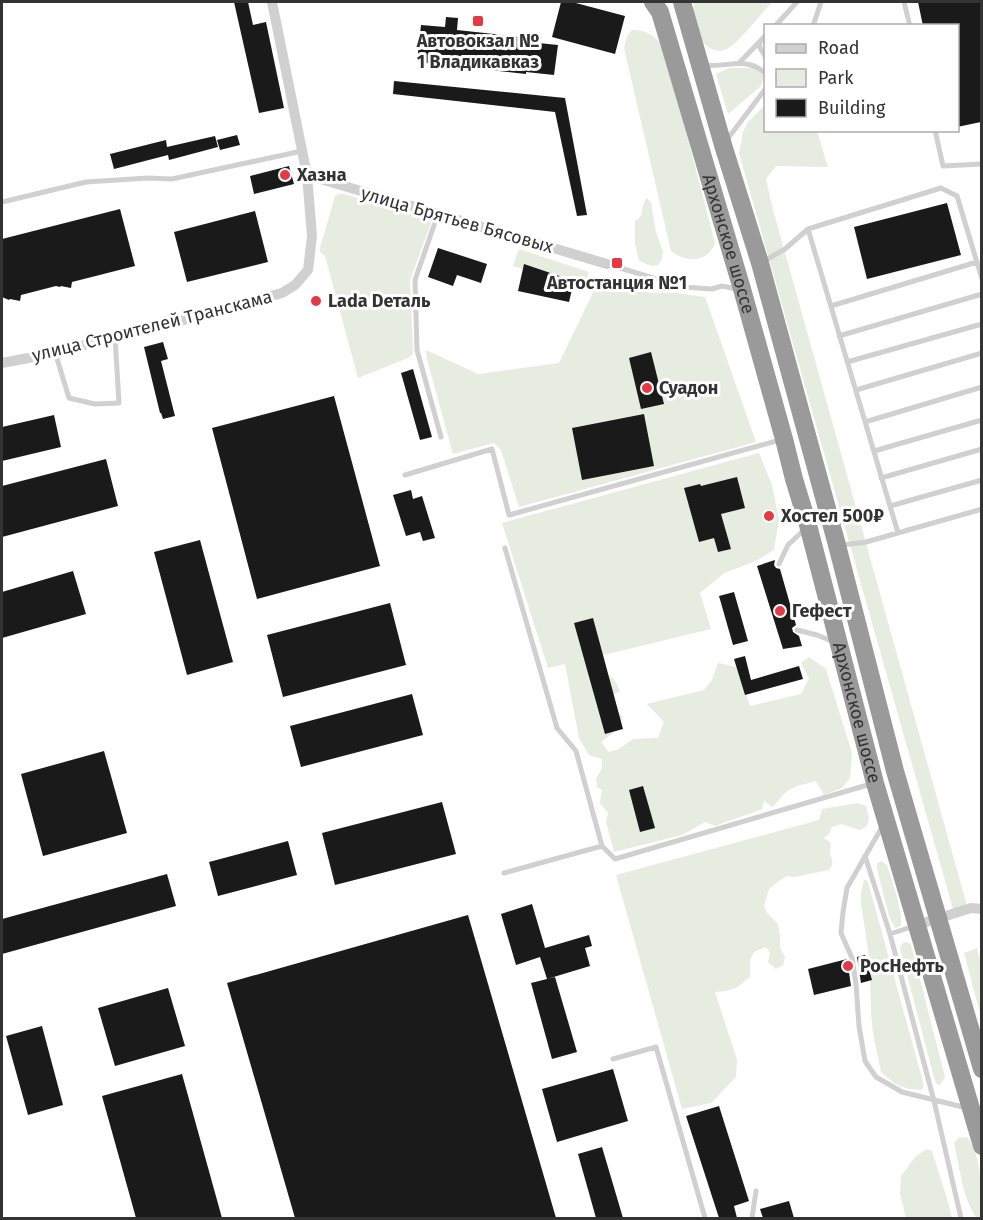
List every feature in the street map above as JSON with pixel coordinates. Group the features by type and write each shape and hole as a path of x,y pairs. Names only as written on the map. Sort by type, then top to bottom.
{"highway":[{"name":"Архонское шоссе","path":"653,2 660,12 742,289 808,525 875,783 981,1146"},
{"name":"Архонское шоссе","path":"682,2 760,263 837,545 895,771 981,1069"}],"street":[{"name":"улица Строителей Транскама","path":"2,363 196,317 282,293 295,285 308,270 312,236 307,175 272,2"},
{"name":"улица Брятьев Бясовых","path":"307,175 607,264"},
{"path":"917,925 970,908 981,911"}],"lane":[{"path":"777,24 797,2"},
{"path":"814,24 821,2"},
{"path":"904,2 910,24"},
{"path":"740,62 764,37"},
{"path":"764,37 759,46 764,56"},
{"path":"700,64 724,65 740,62 756,66 764,73"},
{"path":"723,145 764,90"},
{"path":"935,132 943,166 981,165"},
{"path":"2,202 86,182 148,178 172,179 302,151"},
{"path":"760,263 785,249 808,230 941,188 957,196 981,279"},
{"path":"438,214 415,280 417,350 441,437"},
{"path":"808,230 898,533"},
{"path":"831,306 977,262"},
{"path":"607,264 683,287 712,290 722,286 742,289"},
{"path":"839,336 981,294"},
{"path":"847,362 981,324"},
{"path":"55,352 69,398 95,405 119,403 115,337"},
{"path":"856,390 981,353"},
{"path":"865,422 981,387"},
{"path":"874,451 981,420"},
{"path":"405,475 492,449 509,515 784,439"},
{"path":"881,478 981,449"},
{"path":"890,506 981,480"},
{"path":"837,545 866,542 981,509"},
{"path":"778,564 788,545 808,525"},
{"path":"506,548 557,728 576,751 602,846 615,858 875,783"},
{"path":"797,630 818,635 838,644"},
{"path":"886,820 847,888 841,933 852,958 865,1061 876,1077 902,1092 970,1109"},
{"path":"504,873 602,846"},
{"path":"865,856 890,934 934,1101 961,1218"},
{"path":"890,934 917,925"},
{"path":"613,1059 656,1047 705,1218"},
{"path":"752,1218 756,1191"}],"green space":[{"path":"695,2 772,2 737,41 727,49 718,51 710,48 700,38 695,26 693,10"},
{"path":"632,30 650,34 664,47 715,243 712,250 696,259 683,258 671,251 624,48 627,36"},
{"path":"729,68 754,68 764,76 761,86 728,114 716,74"},
{"path":"764,106 764,132 817,132 828,167 776,166 766,179 969,913 955,916 739,153 743,132 748,122"},
{"path":"339,194 430,220 431,223 410,280 412,355 358,378 325,256 320,252 335,196"},
{"path":"647,198 651,203 656,232 663,252 658,265 652,266 639,261 635,243 635,221 642,214"},
{"path":"519,249 589,272 583,289 513,266"},
{"path":"600,278 651,293 677,293 705,297 756,442 519,507 501,450 494,443 453,454 426,350 478,374 559,363"},
{"path":"759,453 772,485 779,520 774,550 756,561 724,573 700,593 711,629 591,658 598,669 614,679 620,691 608,698 609,703 623,717 613,733 601,742 609,752 619,749 633,739 658,738 664,722 647,704 704,690 712,680 718,663 736,667 750,706 801,694 809,678 801,663 809,657 826,669 852,753 850,778 842,788 824,795 816,781 803,784 786,792 772,807 764,801 762,809 716,826 705,822 682,835 614,852 606,822 608,813 600,803 602,790 597,787 596,779 602,768 602,759 589,755 579,738 565,664 548,668 502,523"},
{"path":"857,803 866,806 869,818 867,826 860,830 841,824 832,827 824,838 831,843 832,862 829,870 795,877 787,876 769,889 764,906 767,913 778,924 780,948 785,957 783,965 776,969 768,962 770,953 766,947 754,952 750,960 750,976 731,990 715,992 737,1060 736,1077 711,1103 682,1109 616,875 819,820 822,809"},
{"path":"881,861 887,865 899,904 901,926 895,928 889,916 877,869 877,863"},
{"path":"864,880 868,882 923,1082 921,1090 895,1084 881,1072 873,1033 870,963 861,903"},
{"path":"906,942 910,943 912,948 945,1077 940,1085 935,1081 900,948"},
{"path":"977,948 981,963 981,1017 964,953"},
{"path":"967,1137 978,1165 981,1186 981,1218 976,1217 968,1201 954,1143 958,1138"},
{"path":"927,1149 932,1151 952,1218 906,1218 900,1194 901,1176 916,1156"}],"building":[{"path":"234,2 248,2 253,25 266,22 284,108 259,113"},
{"path":"561,2 572,2 625,16 615,54 552,37"},
{"path":"918,2 981,2 981,122 959,127 959,24 923,24"},
{"path":"446,17 458,18 457,30 530,38 529,42 558,45 554,75 417,62 421,25 445,27"},
{"path":"394,81 565,98 587,215 577,216 555,112 393,94"},
{"path":"237,135 240,145 220,150 217,140"},
{"path":"215,136 218,147 169,160 168,155 114,169 110,154 166,140 167,147"},
{"path":"289,166 294,184 254,194 250,176"},
{"path":"947,203 961,255 867,279 854,227"},
{"path":"120,209 135,266 72,282 71,288 56,286 21,295 20,301 2,297 2,239"},
{"path":"255,211 268,262 187,282 174,232"},
{"path":"438,248 487,264 481,283 457,275 453,286 428,277"},
{"path":"524,264 574,281 569,302 518,291"},
{"path":"163,342 168,359 161,361 175,416 163,419 144,347"},
{"path":"651,352 664,404 641,409 629,358"},
{"path":"413,369 432,437 420,440 401,373"},
{"path":"334,396 380,566 257,599 212,428"},
{"path":"644,414 654,466 582,480 572,428"},
{"path":"54,415 61,447 2,461 2,427"},
{"path":"106,459 118,506 2,537 2,486"},
{"path":"737,477 745,508 721,514 731,549 718,552 714,538 699,542 684,488"},
{"path":"411,490 413,499 422,496 435,538 423,541 420,532 406,536 393,495"},
{"path":"200,540 233,662 187,675 154,552"},
{"path":"775,560 774,565 780,569 796,625 792,628 793,632 799,636 802,646 783,649 757,566"},
{"path":"73,571 86,614 2,638 2,592"},
{"path":"734,592 748,641 733,645 719,596"},
{"path":"390,603 406,665 283,697 267,635"},
{"path":"593,618 623,729 605,734 574,623"},
{"path":"745,656 751,680 799,666 803,679 745,695 734,659"},
{"path":"412,694 423,735 301,767 290,726"},
{"path":"104,751 127,833 43,856 21,774"},
{"path":"643,786 655,828 640,832 629,790"},
{"path":"442,802 456,854 335,885 322,833"},
{"path":"288,841 297,875 218,896 209,862"},
{"path":"167,874 176,906 2,954 2,919"},
{"path":"532,904 545,948 589,935 592,946 585,948 590,966 547,979 540,957 516,965 501,914"},
{"path":"468,915 556,1218 295,1218 227,983"},
{"path":"865,955 872,980 861,983 857,957"},
{"path":"847,959 851,986 814,995 808,969"},
{"path":"555,977 577,1052 552,1059 531,983"},
{"path":"168,988 185,1046 115,1066 98,1008"},
{"path":"42,1026 63,1105 28,1115 6,1036"},
{"path":"613,1069 628,1121 557,1142 542,1089"},
{"path":"182,1074 222,1218 136,1218 102,1096"},
{"path":"719,1106 749,1201 734,1206 737,1218 719,1218 686,1116"},
{"path":"602,1147 623,1218 596,1218 578,1154"},
{"path":"789,1201 794,1218 763,1218 760,1209"}],"place":[{"name":"Автовокзал № 1 Владикавказ","path":"478,21"},
{"name":"Хазна","path":"285,175"},
{"name":"Автостанция №1","path":"617,263"},
{"name":"Lada Dеталь","path":"316,301"},
{"name":"Суадон","path":"647,388"},
{"name":"Хостел 500₽","path":"769,516"},
{"name":"Гефест","path":"780,611"},
{"name":"РосНефть","path":"848,966"}]}
